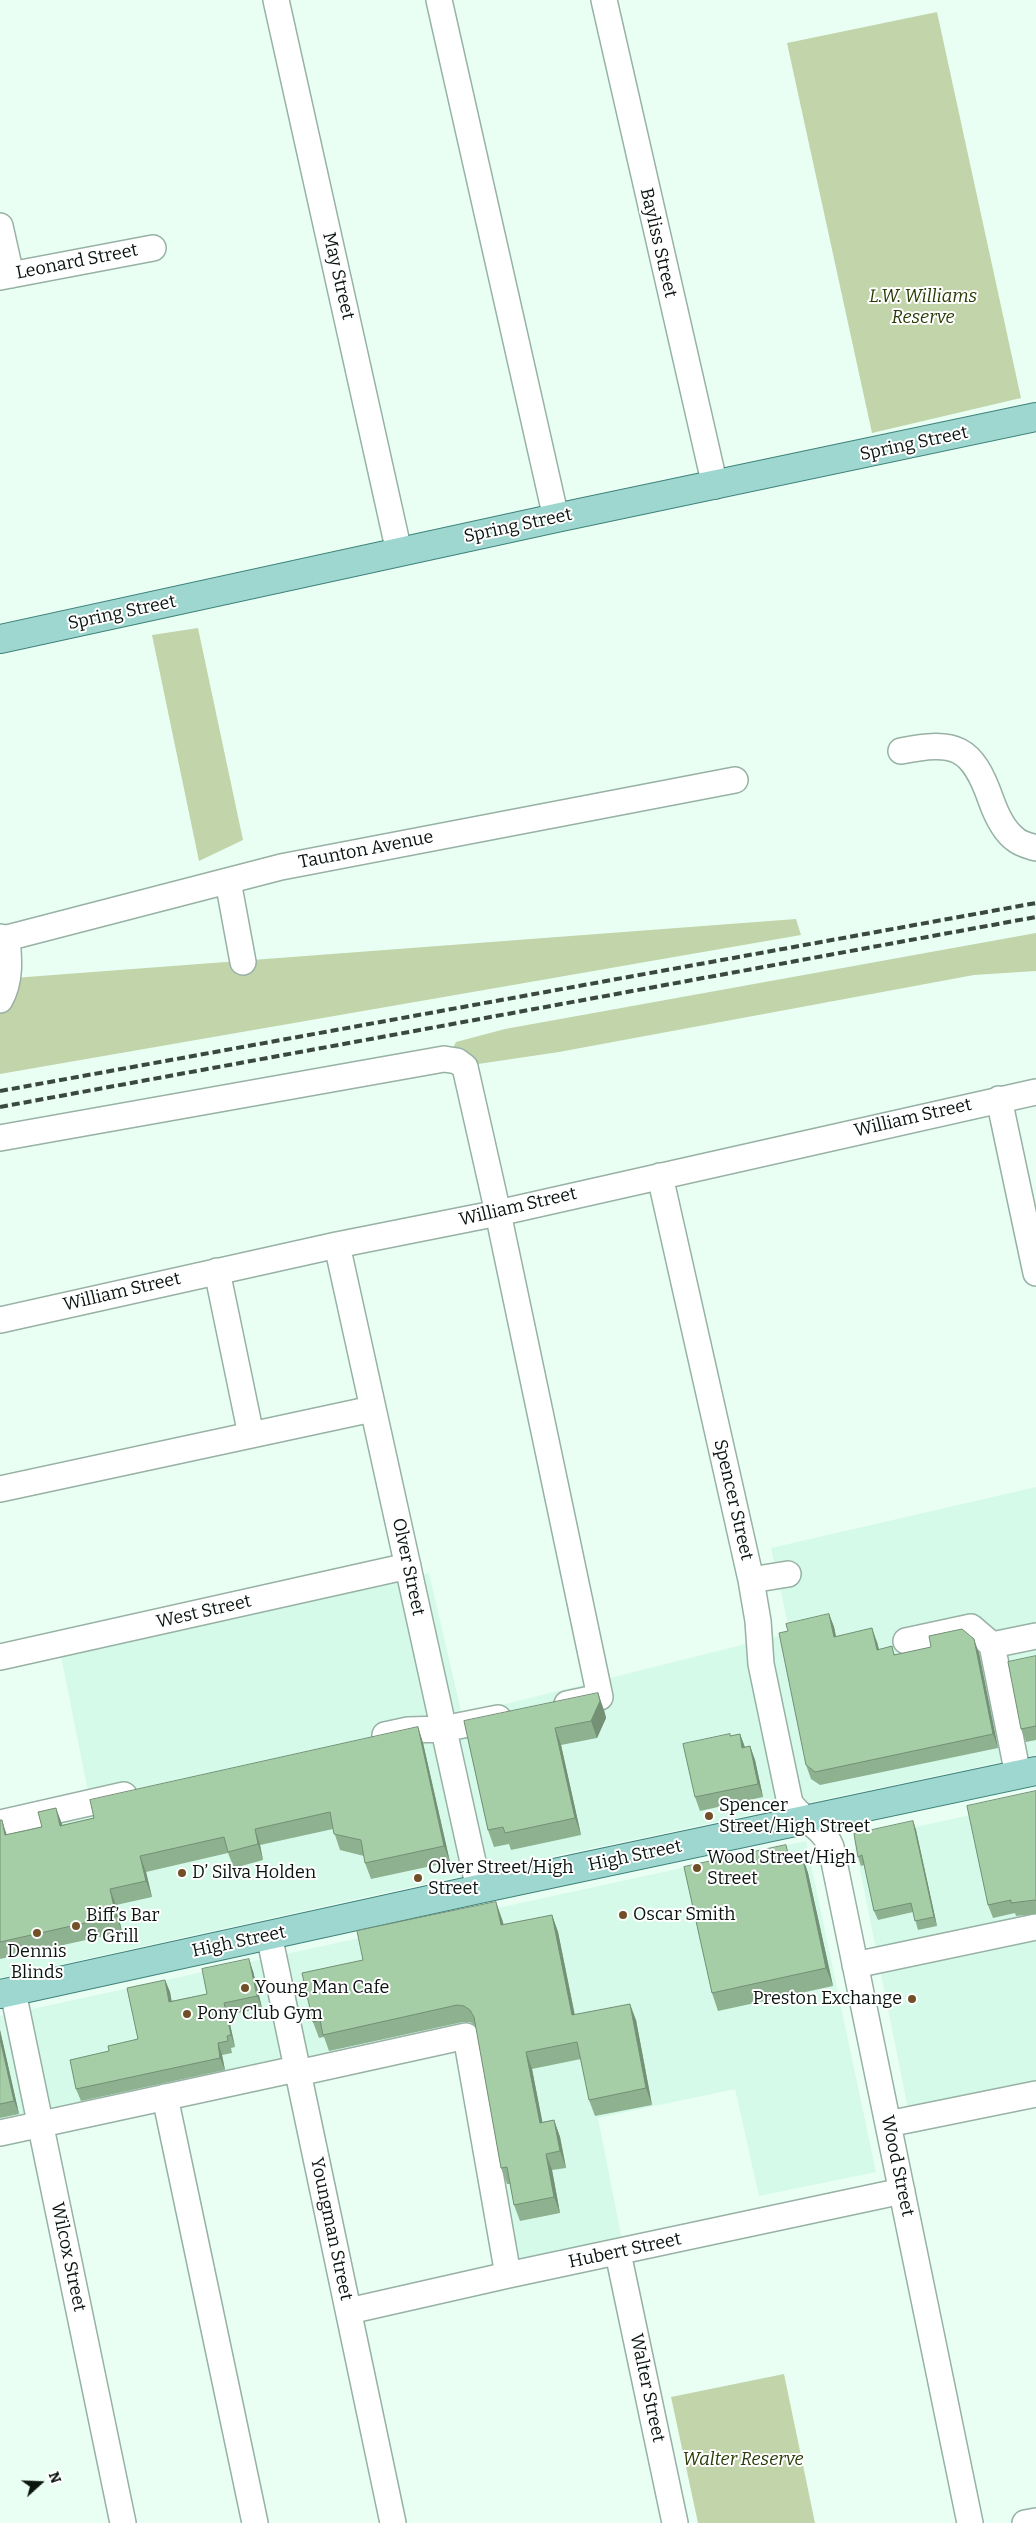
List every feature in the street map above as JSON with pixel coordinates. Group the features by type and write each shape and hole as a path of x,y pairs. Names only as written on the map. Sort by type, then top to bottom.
{"main road":[{"name":"Spring Street","path":"0,639 556,518 1036,417"},
{"name":"High Street","path":"6,1993 479,1889 1027,1773"}],"street":[{"name":"May Street","path":"276,0 399,552"},
{"path":"439,0 556,518"},
{"name":"Bayliss Street","path":"604,0 715,486"},
{"path":"0,226 5,276"},
{"name":"Leonard Street","path":"5,276 153,248"},
{"path":"901,751 934,744 958,749 974,764 986,786 997,817 1015,840 1036,848"},
{"name":"Taunton Avenue","path":"4,938 281,867 735,780"},
{"path":"228,881 243,962"},
{"path":"0,1000 6,989 9,958 4,938"},
{"path":"0,1138 444,1059 457,1061 464,1067 498,1213 600,1697 443,1728 408,1730 364,1740"},
{"name":"William Street","path":"0,1320 338,1245 498,1213 999,1098 1036,1092"},
{"path":"999,1098 1036,1273"},
{"name":"Spencer Street","path":"660,1176 751,1580 758,1621 761,1664 790,1803 806,1820"},
{"name":"Olver Street","path":"338,1245 372,1409 479,1889"},
{"path":"217,1271 251,1435"},
{"path":"0,1489 372,1409"},
{"name":"West Street","path":"0,1656 408,1566"},
{"path":"751,1580 788,1574"},
{"path":"906,1641 971,1627 992,1645 1027,1773"},
{"path":"992,1645 1036,1636"},
{"path":"0,1823 143,1791"},
{"name":"Wood Street","path":"806,1820 828,1837 831,1847 970,2523"},
{"path":"855,1965 1036,1927"},
{"name":"Youngman Street","path":"269,1935 393,2523"},
{"name":"Wilcox Street","path":"6,1993 40,2125 123,2523"},
{"path":"0,2133 165,2097 466,2036 508,2275"},
{"path":"888,2124 1036,2094"},
{"path":"165,2097 255,2523"},
{"name":"Hubert Street","path":"349,2311 902,2191"},
{"name":"Walter Street","path":"618,2252 675,2523"},
{"path":"1025,2523 1036,2521"}],"shaded area":[{"path":"1036,1487 1036,1755 493,1869 0,1978 0,1813 88,1792 61,1656 429,1573 462,1715 790,1633 771,1548"},
{"path":"1036,1801 1036,2088 909,2114 854,1840"},
{"path":"806,1841 876,2172 759,2196 735,2089 598,2118 622,2240 514,2267 470,2039 0,2143 0,2016"}],"green space":[{"name":"L.W. Williams Reserve","path":"937,12 1021,398 872,433 787,43"},
{"path":"198,628 243,840 199,861 152,635"},
{"path":"796,919 801,935 0,1074 0,979"},
{"path":"1036,933 1036,971 974,975 559,1052 458,1067 446,1062 456,1042 505,1029"},
{"name":"Walter Reserve","path":"784,2374 815,2523 698,2523 671,2397"}],"building":[{"path":"829,1614 834,1637 872,1628 877,1650 892,1646 894,1655 931,1647 929,1636 962,1629 974,1639 993,1734 815,1772 806,1765 779,1633 788,1631 786,1624"},
{"path":"1036,1656 1036,1726 1021,1729 1008,1662"},
{"path":"598,1693 600,1701 591,1721 555,1728 575,1818 505,1833 503,1827 488,1830 464,1721"},
{"path":"418,1727 444,1846 365,1863 361,1840 334,1834 330,1812 255,1829 258,1844 228,1852 224,1837 140,1856 146,1881 110,1889 116,1916 0,1942 0,1820 2,1820 5,1835 42,1827 38,1812 56,1808 60,1826 94,1818 90,1800"},
{"path":"730,1734 730,1736 740,1734 742,1748 750,1746 758,1784 695,1797 683,1744"},
{"path":"1036,1791 1036,1901 1011,1903 1011,1900 988,1905 967,1806"},
{"path":"913,1821 934,1917 915,1921 911,1903 874,1911 862,1855 858,1857 854,1834"},
{"path":"786,1845 789,1858 802,1855 826,1968 712,1993 684,1867"},
{"path":"496,1902 501,1925 552,1915 572,2015 630,2004 646,2088 589,2100 577,2042 526,2052 540,2123 554,2120 560,2151 546,2154 554,2197 514,2205 507,2167 501,2168 474,2017 470,2010 464,2006 457,2005 323,2035 320,2020 313,2022 302,1973 363,1960 357,1931"},
{"path":"249,1959 257,1996 224,2003 231,2035 227,2036 228,2041 218,2043 220,2058 76,2089 70,2060 109,2051 108,2046 138,2039 127,1988 165,1980 169,2002 207,1994 202,1969"},
{"path":"0,2039 14,2101 0,2104"}],"railway":[{"path":"0,1091 1036,903"},
{"path":"0,1107 1036,917"}],"place":[{"name":"Spencer Street/High Street","path":"709,1816"},
{"name":"Wood Street/High Street","path":"697,1868"},
{"name":"D’ Silva Holden","path":"182,1873"},
{"name":"Olver Street/High Street","path":"418,1878"},
{"name":"Oscar Smith","path":"623,1915"},
{"name":"Biff’s Bar & Grill","path":"76,1926"},
{"name":"Dennis Blinds","path":"37,1933"},
{"name":"Young Man Cafe","path":"245,1988"},
{"name":"Preston Exchange","path":"912,1999"},
{"name":"Pony Club Gym","path":"187,2014"}]}
